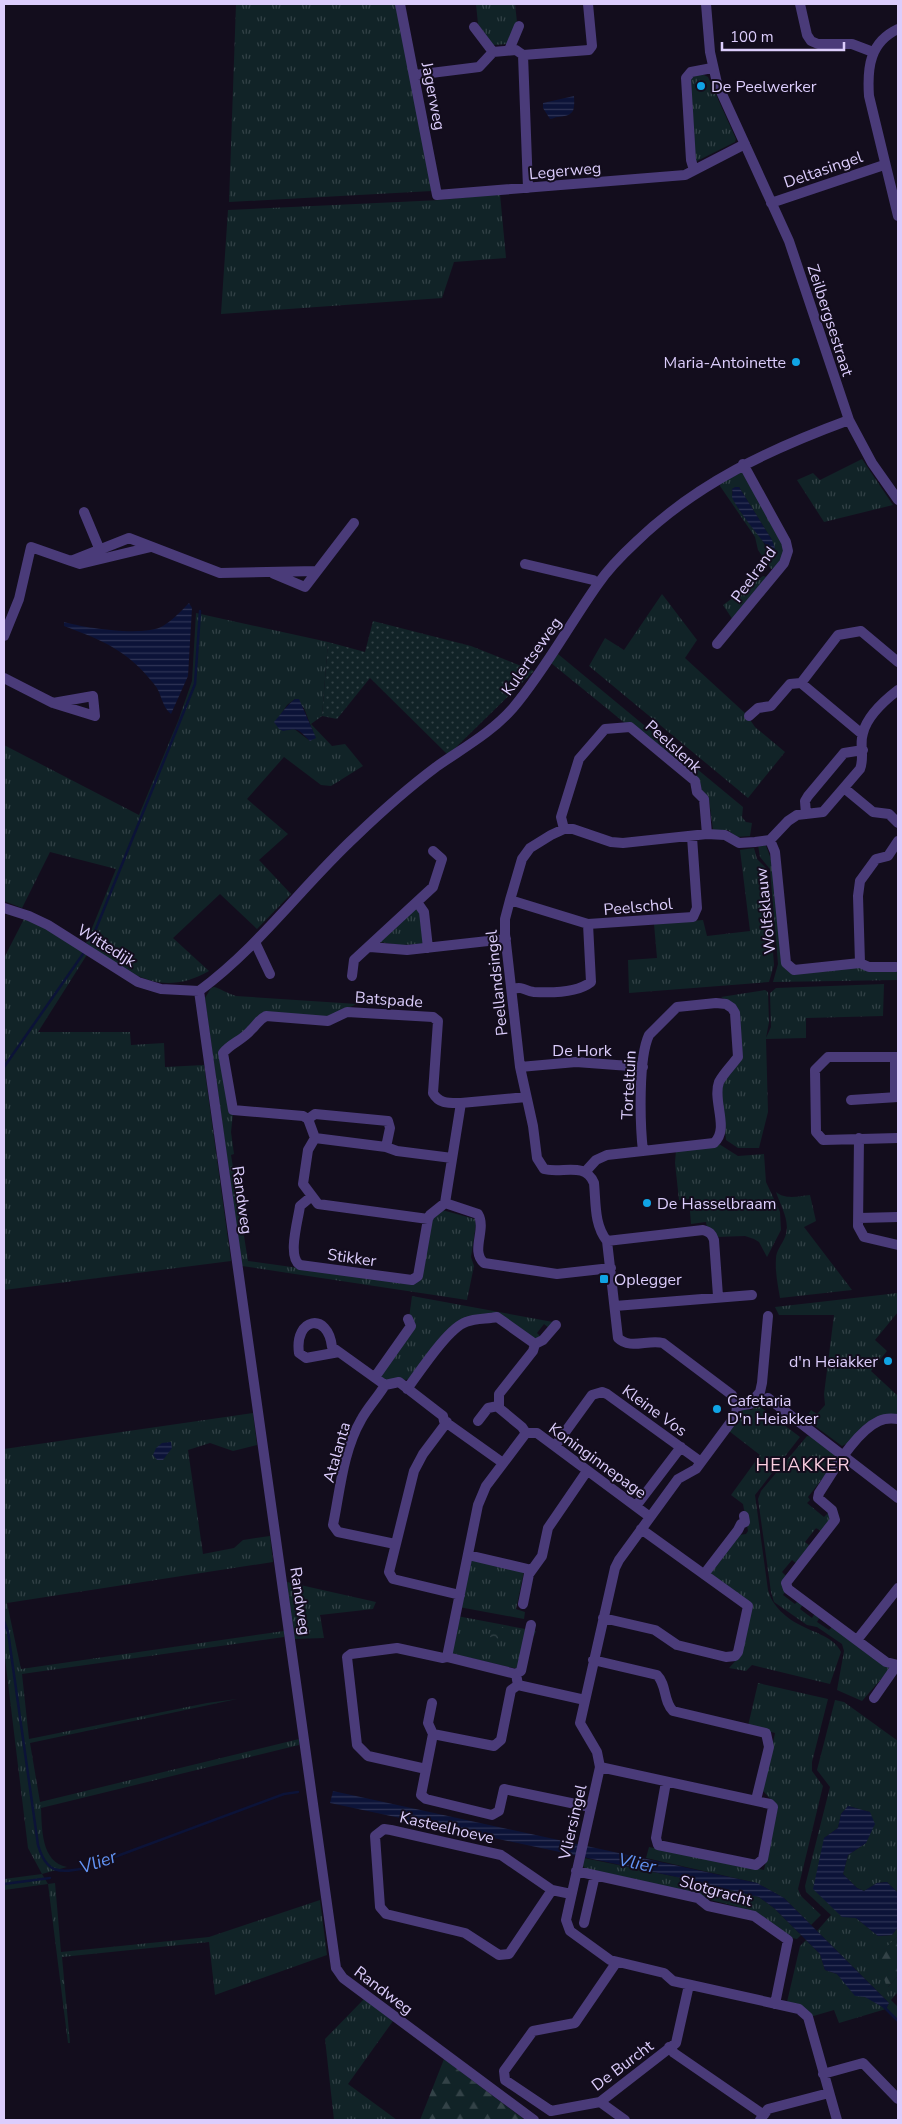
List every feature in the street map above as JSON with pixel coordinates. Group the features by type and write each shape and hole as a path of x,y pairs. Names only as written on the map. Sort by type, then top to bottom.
{"street":[{"name":"Jagerweg","path":"400,4 437,195"},
{"path":"415,76 479,67 492,52 516,50 523,55 589,50 592,46 588,4"},
{"name":"Zeilbergsestraat","path":"706,4 712,68 723,98 789,241 848,420 872,463 898,500"},
{"path":"800,4 807,35 811,41 818,44 852,44 873,52 884,37 898,29"},
{"path":"509,50 519,26"},
{"path":"474,27 492,52"},
{"name":"Deltasingel","path":"873,52 868,69 869,96 884,165 898,216"},
{"path":"523,55 528,188"},
{"path":"712,68 691,72 686,78 691,160 694,170 745,144"},
{"name":"Deltasingel","path":"771,203 884,165"},
{"name":"Legerweg","path":"437,195 685,175 694,170"},
{"name":"Kulertseweg","path":"199,991 228,968 354,837 436,768 488,732 512,710 534,681 613,564 650,528 700,489 743,464 796,439 848,420"},
{"name":"Peelrand","path":"717,644 784,563 788,551 786,542 743,464"},
{"path":"84,512 99,548"},
{"path":"269,572 305,587 354,523"},
{"path":"71,561 99,548 129,538 220,573 317,572"},
{"path":"4,636 19,599 30,547 80,564 152,547"},
{"path":"525,564 593,580 598,584"},
{"path":"801,683 838,635 861,631 898,662"},
{"path":"4,678 53,703"},
{"path":"750,716 758,708 771,706 790,684 801,683 862,734"},
{"path":"564,830 573,829 623,844 707,834 725,835 739,843 770,840 788,820 796,815 823,812 844,788 860,769 864,760 862,734 885,700 898,690"},
{"name":"Peelslenk","path":"564,830 561,817 580,759 605,729 630,727 695,781 697,792 704,800 707,834"},
{"path":"806,814 805,801 808,796 844,752 863,750"},
{"path":"844,788 873,812 889,814 898,823"},
{"name":"Peellandsingel","path":"564,830 530,848 522,858 505,919 506,939 520,1066 539,1164 544,1169 551,1171 578,1169 585,1172"},
{"name":"Peelschol","path":"510,900 588,924 692,917 697,908 692,837"},
{"name":"Wolfsklauw","path":"770,840 774,852 786,963 794,970 860,962 869,967 896,967"},
{"path":"860,962 858,896 860,880 876,859 888,856 898,841"},
{"path":"352,976 354,960 433,887 442,859 433,851"},
{"path":"417,902 424,912 428,948"},
{"name":"Wittedijk","path":"4,908 30,916 48,925 138,982 161,989 199,991"},
{"path":"512,988 522,987 532,992 579,989 591,982 588,924"},
{"path":"370,947 407,950 506,939"},
{"path":"254,942 270,974"},
{"name":"Randweg","path":"199,991 336,1968 343,1978 534,2120"},
{"name":"Torteltuin","path":"585,1172 596,1160 607,1155 643,1151 714,1143 718,1140 721,1133 716,1095 719,1082 738,1057 734,1013 732,1008 726,1004 716,1003 673,1009 649,1035 646,1041 643,1067 640,1125 643,1151"},
{"name":"Batspade","path":"308,1119 303,1116 236,1111 231,1107 223,1053 228,1046 245,1036 259,1019 266,1016 328,1021 347,1012 433,1017 438,1021 433,1093 436,1099 442,1102 461,1103"},
{"path":"851,1100 897,1097 897,1058 828,1058 814,1070 816,1132 823,1140 898,1138"},
{"name":"De Hork","path":"520,1066 576,1062 643,1067"},
{"path":"315,1138 308,1150 303,1184 318,1204 428,1219 444,1203 461,1103 526,1097"},
{"path":"315,1138 308,1119 315,1114 388,1121 390,1128 386,1147"},
{"path":"315,1138 452,1158"},
{"path":"859,1138 858,1226 864,1237 898,1245"},
{"path":"585,1172 594,1183 600,1233 607,1241 617,1334 622,1342 628,1344 657,1341 663,1343 732,1395 737,1406 750,1404 760,1392 768,1316"},
{"name":"Stikker","path":"312,1196 300,1206 293,1254 300,1265 412,1280 418,1276 428,1219"},
{"path":"444,1203 478,1214 482,1220 478,1254 479,1259 484,1263 558,1274 611,1268"},
{"path":"859,1218 898,1217"},
{"path":"607,1241 703,1230 708,1232 714,1240 718,1296"},
{"path":"615,1306 718,1296 752,1295"},
{"path":"407,1389 446,1338 467,1321 497,1317 535,1344"},
{"path":"375,1377 411,1326 408,1319"},
{"path":"498,1406 499,1394 533,1351 535,1344 543,1340 556,1325"},
{"path":"338,1352 385,1385 399,1382 443,1416 447,1422 504,1463"},
{"name":"Atalanta","path":"385,1385 361,1419 355,1433 348,1452 333,1525 338,1532 395,1544"},
{"name":"Kleine Vos","path":"555,1446 592,1396 602,1392 701,1462"},
{"path":"768,1398 898,1498"},
{"path":"478,1421 488,1408 498,1406"},
{"path":"498,1406 522,1427 526,1433"},
{"name":"Vliersingel","path":"737,1406 736,1415 701,1462 691,1472 678,1479 615,1568 580,1723 597,1752 600,1767 566,1920 570,1931 616,1963 664,1973 673,1981 799,2009 808,2017 837,2120"},
{"path":"874,1698 898,1665 886,1662 788,1588 786,1583 835,1520 832,1510 818,1498 819,1493 863,1434 878,1421 888,1418 898,1419"},
{"path":"447,1422 423,1454 414,1471 389,1572 393,1579 460,1595"},
{"name":"Koninginnepage","path":"447,1657 478,1505 486,1486 526,1433 537,1433 650,1517"},
{"path":"636,1506 681,1447"},
{"path":"523,1604 532,1570 542,1556 548,1528 587,1471"},
{"path":"705,1573 741,1524 745,1522 744,1516"},
{"path":"603,1618 655,1630 677,1646 726,1658 735,1656 738,1652 748,1606 642,1529"},
{"path":"468,1554 532,1570"},
{"path":"857,1640 898,1588"},
{"path":"426,1769 368,1756 356,1745 347,1656 398,1648 443,1658 447,1657 516,1674 521,1671 531,1625"},
{"path":"593,1660 658,1675 661,1679 667,1706 673,1711 766,1734 769,1747 756,1800"},
{"path":"516,1674 518,1685"},
{"path":"434,1734 494,1746 501,1740 511,1690 518,1685 585,1700"},
{"path":"432,1703 428,1723 434,1734 422,1795 426,1799 492,1815 499,1810 504,1789 590,1807"},
{"path":"600,1767 770,1804 773,1807 763,1859 756,1865 658,1845 656,1838 666,1782"},
{"name":"Kasteelhoeve","path":"552,1890 509,1954 499,1955 464,1932 386,1914 380,1907 375,1836 384,1829 391,1830 501,1855 552,1890 571,1894"},
{"name":"Slotgracht","path":"577,1866 594,1875 698,1898 708,1906 754,1916 788,1940 775,2004"},
{"path":"584,1923 594,1875"},
{"name":"De Burcht","path":"616,1963 574,2023 533,2032 504,2072 505,2080 551,2111 600,2102 676,2043 689,1985"},
{"name":"De Burcht","path":"669,2047 762,2118"},
{"path":"823,2074 863,2062 898,2099"},
{"path":"762,2118 768,2109 829,2093"},
{"path":"600,2102 625,2120"}],"green space":[{"path":"236,4 397,4 432,191 229,202"},
{"path":"476,4 515,4 517,22 508,44 493,45 478,24"},
{"path":"686,74 708,77 736,139 735,142 693,163"},
{"path":"500,194 506,258 454,262 442,298 221,314 228,210 441,200"},
{"path":"862,459 893,505 824,522 797,480 813,473 820,480"},
{"path":"739,471 746,473 781,540 784,557 776,568 771,569 758,550 755,537 720,486 721,481","holes":["739,487 772,540 765,546 762,539 736,505 732,489"]},
{"path":"763,576 767,577 733,620 723,605"},
{"path":"662,594 697,640 685,658 746,714 755,727 785,752 748,798 589,666 605,638 624,650"},
{"path":"196,613 328,642 322,716 311,724 332,746 345,744 363,766 331,786 321,785 284,757 247,799 288,834 259,860 291,894 257,929 220,894 173,938 209,971 191,979 174,983 159,982 130,972 86,943 116,869 50,852 22,908 4,901 4,745 139,815 178,721 192,681","holes":["295,699 304,708 314,734 310,741 293,728 287,730 279,717 287,705"]},
{"path":"373,621 471,646 534,671 448,755 370,678 337,719 322,716 328,642 365,652"},
{"path":"558,654 743,807 742,817 746,822 752,823 750,836 736,837 728,830 713,830 709,799 626,724 551,663"},
{"path":"765,843 772,862 783,965 898,968 898,980 773,982 778,964 770,869 760,857 758,845"},
{"path":"754,848 757,859 767,869 774,965 769,982 629,993 628,960 657,958 654,924 703,920 707,936 750,931 740,850"},
{"path":"416,908 422,916 423,944 400,945 380,942"},
{"path":"24,919 52,931 88,953 38,1032 130,1032 131,1045 164,1043 165,1067 204,1065 231,1261 4,1290 4,1063 6,1060 4,1060 4,958"},
{"path":"884,984 883,1016 806,1018 806,1038 766,1039 768,1112 759,1148 738,1148 726,1140 720,1088 740,1059 737,1007 721,997 765,990 768,992 769,1022 766,1038 771,1027 770,993 776,988"},
{"path":"214,987 236,996 357,1004 328,1017 269,1013 225,1050 233,1114 231,1132 234,1154 231,1155 248,1261 414,1284 430,1218 442,1210 475,1219 476,1225 471,1257 474,1266 467,1300 242,1266 205,998 211,988"},
{"path":"719,1144 738,1156 764,1154 766,1182 780,1212 781,1230 767,1257 759,1242 754,1239 745,1236 716,1237 707,1229 706,1222 691,1224 689,1199 679,1200 675,1163 676,1150"},
{"path":"776,1192 788,1197 810,1195 816,1221 804,1227 852,1290 780,1298 776,1274 776,1256 785,1237 787,1226"},
{"path":"898,1293 898,1312 875,1340 887,1351 871,1371 898,1396 898,1416 842,1446 811,1423 809,1425 804,1422 811,1410 817,1414 825,1405 824,1394 834,1315 779,1315 775,1307"},
{"path":"412,1296 553,1322 549,1328 544,1324 537,1333 541,1337 535,1339 496,1314 462,1319 412,1379 386,1382 377,1377 416,1325 409,1318"},
{"path":"762,1399 759,1406 800,1437 755,1495 768,1590 777,1607 786,1616 796,1623 824,1636 838,1647 841,1652 830,1684 752,1665 746,1671 729,1668 740,1656 750,1605 709,1575 739,1535 746,1534 748,1531 743,1504 731,1495 760,1455 729,1431 739,1410 752,1410"},
{"path":"253,1413 257,1445 233,1451 210,1443 188,1450 203,1554 234,1548 243,1540 270,1536 273,1562 7,1603 21,1669 284,1631 284,1637 22,1674 29,1739 207,1703 237,1699 30,1743 40,1802 299,1739 299,1745 41,1808 43,1835 48,1852 58,1864 67,1867 42,1874 28,1848 4,1650 4,1449"},
{"path":"807,1436 815,1437 836,1455 836,1461 808,1497 810,1500 807,1503 824,1517 828,1513 830,1519 821,1531 816,1528 805,1542 810,1546 797,1564 792,1560 782,1572 787,1577 783,1595 795,1604 799,1600 803,1604 800,1609 812,1618 815,1613 820,1617 817,1622 829,1630 833,1626 888,1666 889,1670 862,1701 837,1690 844,1651 842,1644 817,1627 807,1625 774,1602 771,1592 758,1499 761,1491"},
{"path":"470,1559 524,1572 516,1609 525,1612 524,1619 459,1607"},
{"path":"287,1582 376,1602 373,1609 320,1615 324,1638 294,1639"},
{"path":"457,1616 536,1631 534,1636 527,1635 518,1669 449,1653"},
{"path":"492,1625 508,1628 506,1640 490,1637"},
{"path":"758,1683 828,1699 812,1762 812,1771 823,1786 798,1889 801,1896 821,1915 811,1925 784,1898 757,1883 646,1858 649,1847 764,1870 778,1807 763,1791 775,1733 748,1726"},
{"path":"835,1700 844,1702 898,1741 898,1893 887,1882 877,1883 864,1891 857,1888 843,1874 848,1855 866,1843 870,1812 848,1806 841,1814 838,1828 824,1838 856,1918 878,1936 892,1935 898,1927 898,1936 878,1956 888,1987 898,1976 898,1992 891,2000 898,2007 898,2021 886,2009 889,2003 817,1931 831,1915 806,1892 805,1886 830,1787 817,1770"},
{"path":"584,1858 677,1877 759,1897 774,1908 801,1935 797,1939 792,1938 751,1913 735,1906 587,1870 582,1865"},
{"path":"42,1874 48,1884 4,1890 4,1879"},
{"path":"55,1883 61,1952 209,1937 320,1900 327,1955 215,1995 209,1942 62,1957 70,2043 68,2043 48,1884"},
{"path":"898,1936 898,1976 887,1988 877,1956"},
{"path":"806,1940 820,1954 825,1970 837,1974 848,1986 886,2009 839,2023 834,2010 810,2017 787,2002 800,1946"},
{"path":"364,1999 393,2021 348,2084 397,2120 334,2120 325,2039"},
{"path":"444,2059 525,2120 420,2120"}],"water":[{"path":"574,96 574,106 570,114 550,119 543,108 543,103"},
{"path":"739,487 772,540 775,548 774,553 759,537 734,502 732,489"},
{"path":"189,603 192,608 188,676 171,714 165,707 157,688 134,663 103,642 64,626 64,622 114,630 142,631 154,629 170,621"},
{"path":"295,699 299,699 316,738 310,741 298,730 283,731 274,722"},
{"path":"171,1442 172,1448 163,1460 157,1460 153,1455 156,1448 162,1443"},
{"path":"333,1791 757,1883 784,1898 889,2003 886,2009 865,1997 855,1996 837,1974 825,1970 820,1954 774,1908 759,1897 677,1877 330,1803"},
{"path":"848,1806 870,1812 875,1824 866,1843 848,1855 843,1874 857,1888 864,1891 877,1883 887,1882 898,1893 898,1927 892,1935 878,1936 856,1918 842,1917 813,1889 824,1838 838,1828 841,1814"}],"waterway":[{"path":"91,941 195,684 200,611"},
{"path":"4,1067 83,954"},
{"name":"Vlier","path":"4,1621 8,1632 38,1845 45,1861 55,1869 68,1871 85,1868 284,1794 298,1792"},
{"path":"4,1884 50,1878"},
{"name":"Vlier","path":"884,2007 898,2021"}],"place":[{"name":"De Peelwerker","path":"701,86"},
{"name":"Maria-Antoinette","path":"796,362"},
{"name":"De Hasselbraam","path":"647,1203"},
{"name":"Oplegger","path":"604,1279"},
{"name":"d'n Heiakker","path":"888,1361"},
{"name":"Cafetaria D'n Heiakker","path":"717,1409"}],"district":[{"name":"HEIAKKER","path":"803,1465"}]}
